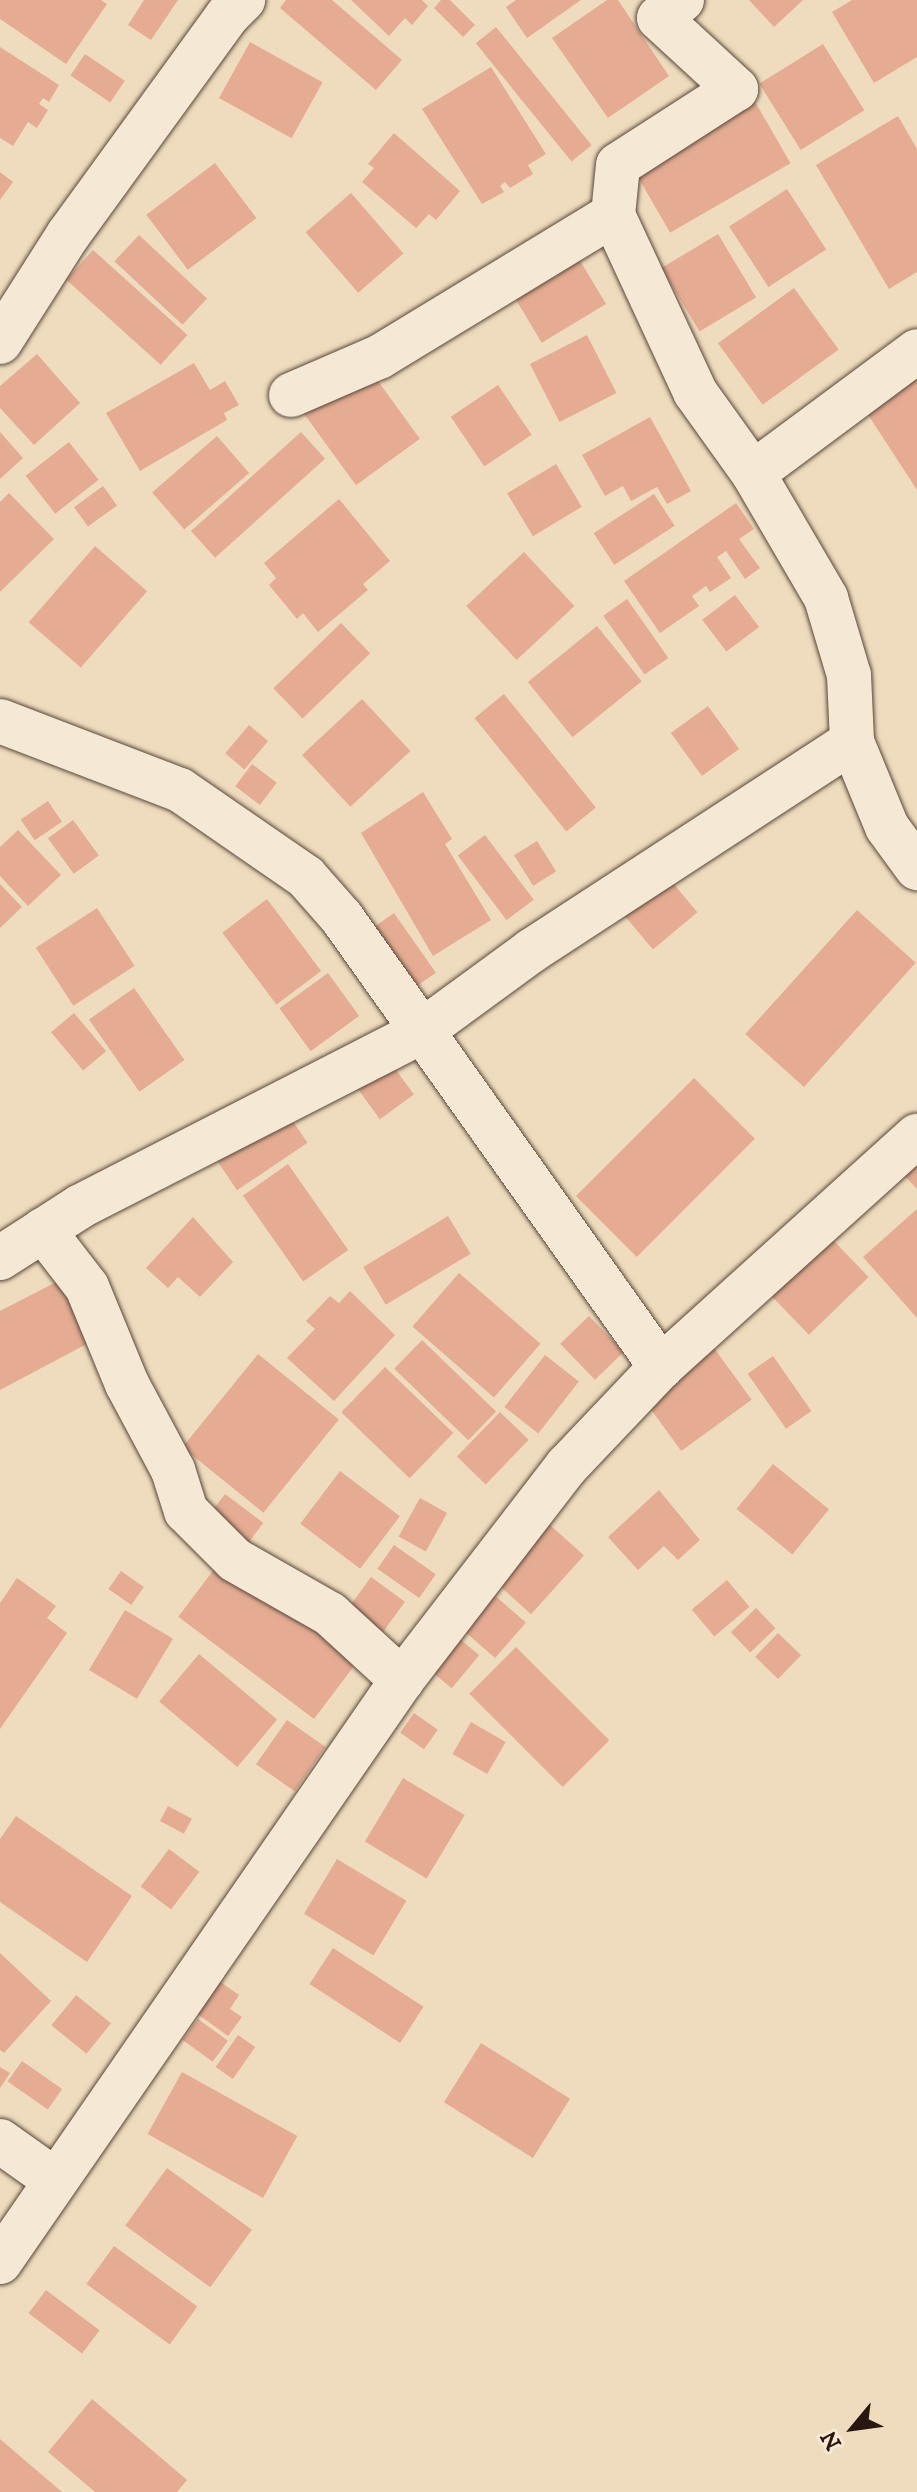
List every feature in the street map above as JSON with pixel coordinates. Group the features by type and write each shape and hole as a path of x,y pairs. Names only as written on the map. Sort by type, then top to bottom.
{"street":[{"path":"0,342 68,235 243,0"},
{"path":"682,0 659,18 736,89 618,165 613,215 695,392 753,473 826,598 849,675 852,742 887,827 917,868"},
{"path":"291,395 379,357 613,215"},
{"path":"753,473 917,351"},
{"path":"0,721 180,790 272,850 306,877 342,918 419,1033 661,1367"},
{"path":"0,1258 43,1230 419,1033 531,951 852,742"},
{"path":"0,2262 402,1680 567,1466 661,1367 917,1136"},
{"path":"43,1230 87,1287 127,1384 173,1470 186,1511 235,1560 330,1614 402,1680"},
{"path":"0,2141 55,2180"}],"building":[{"path":"0,0 101,0 107,4 66,64 0,19"},
{"path":"144,0 178,0 151,40 128,25"},
{"path":"286,0 332,0 402,60 376,90 280,8"},
{"path":"351,0 422,0 428,6 412,25 405,18 389,36"},
{"path":"441,0 450,0 475,25 463,37 434,8"},
{"path":"516,0 581,0 527,38 506,7"},
{"path":"607,0 618,0 669,76 608,118 552,38"},
{"path":"749,0 803,0 774,27"},
{"path":"852,0 917,0 917,57 874,83 832,12"},
{"path":"496,27 592,145 571,161 476,43"},
{"path":"250,42 323,82 292,138 219,98"},
{"path":"823,44 864,110 801,150 759,84"},
{"path":"0,47 59,85 49,102 43,98 39,104 48,110 37,128 28,122 13,146 0,138"},
{"path":"85,54 125,81 110,102 70,76"},
{"path":"491,67 546,154 528,165 533,174 510,188 505,182 500,186 504,192 482,204 422,109"},
{"path":"754,100 790,163 670,233 634,170"},
{"path":"898,116 917,149 917,272 889,289 816,165"},
{"path":"394,133 460,191 436,220 429,214 416,228 362,182 374,168 368,164"},
{"path":"215,163 257,218 188,270 146,215"},
{"path":"0,172 13,182 0,200"},
{"path":"787,189 826,249 768,287 729,227"},
{"path":"351,193 403,253 358,293 306,232"},
{"path":"718,234 756,297 700,331 661,268"},
{"path":"139,235 207,298 182,325 114,261"},
{"path":"570,244 606,304 542,343 506,283"},
{"path":"93,250 187,335 161,365 66,280"},
{"path":"794,288 839,349 763,405 718,343"},
{"path":"587,335 617,393 559,422 530,364"},
{"path":"37,354 80,403 34,445 0,408 0,386"},
{"path":"194,363 210,390 225,381 239,405 224,413 227,420 140,471 106,413"},
{"path":"367,366 420,439 356,485 303,412"},
{"path":"917,377 917,490 865,410"},
{"path":"498,385 532,435 484,467 451,417"},
{"path":"650,417 691,491 667,504 657,487 631,501 623,486 605,496 582,455"},
{"path":"0,432 23,458 0,479"},
{"path":"301,432 325,459 215,558 191,531"},
{"path":"217,436 249,473 184,529 152,492"},
{"path":"69,442 99,480 55,514 26,476"},
{"path":"556,464 582,507 533,536 507,493"},
{"path":"103,486 117,505 88,527 74,507"},
{"path":"9,493 54,539 0,592 0,502"},
{"path":"654,494 675,526 614,565 594,533"},
{"path":"339,499 390,561 363,584 368,590 318,632 303,613 297,619 269,585 276,578 264,563"},
{"path":"736,503 754,529 739,539 760,568 745,579 726,551 717,557 731,578 710,592 706,586 692,596 699,606 660,633 624,581"},
{"path":"95,546 147,591 81,667 29,622"},
{"path":"524,552 574,606 517,660 466,606"},
{"path":"735,595 759,627 726,652 702,620"},
{"path":"627,599 668,658 645,675 603,616"},
{"path":"341,623 370,653 303,719 273,688"},
{"path":"597,626 642,681 573,737 528,682"},
{"path":"504,694 596,807 566,831 474,718"},
{"path":"362,699 410,751 350,807 302,755"},
{"path":"708,706 739,749 702,776 671,733"},
{"path":"249,725 268,741 244,769 225,753"},
{"path":"252,764 277,783 260,805 235,786"},
{"path":"423,792 452,839 445,844 491,920 433,956 361,833"},
{"path":"48,801 62,822 35,840 21,819"},
{"path":"73,820 99,856 74,874 48,838"},
{"path":"18,830 61,875 28,906 0,876 0,847"},
{"path":"485,835 534,900 507,920 458,855"},
{"path":"537,841 556,872 533,886 514,855"},
{"path":"662,870 697,912 653,949 618,907"},
{"path":"0,884 22,907 0,928"},
{"path":"267,899 321,971 276,1005 222,933"},
{"path":"97,908 135,966 73,1006 36,948"},
{"path":"857,910 916,963 804,1087 745,1034"},
{"path":"394,913 436,973 408,992 366,933"},
{"path":"328,973 359,1016 311,1051 279,1008"},
{"path":"134,988 184,1060 139,1092 89,1020"},
{"path":"74,1013 106,1051 83,1071 51,1032"},
{"path":"388,1059 414,1095 380,1119 354,1084"},
{"path":"694,1078 755,1139 637,1257 576,1196"},
{"path":"284,1108 307,1143 237,1190 214,1156"},
{"path":"917,1159 917,1189 902,1173"},
{"path":"288,1164 348,1250 303,1282 243,1196"},
{"path":"917,1209 917,1318 863,1257"},
{"path":"448,1216 471,1254 386,1305 363,1267"},
{"path":"193,1217 233,1262 200,1297 178,1277 168,1288 146,1268"},
{"path":"829,1236 869,1277 809,1335 769,1294"},
{"path":"459,1273 541,1344 494,1397 412,1327"},
{"path":"66,1277 98,1338 0,1390 0,1311"},
{"path":"350,1291 395,1335 334,1401 287,1358 315,1329 306,1321 330,1296 339,1303"},
{"path":"589,1316 624,1352 595,1380 560,1344"},
{"path":"422,1340 496,1412 468,1440 394,1369"},
{"path":"714,1348 752,1400 681,1451 644,1399"},
{"path":"258,1354 339,1419 263,1513 182,1447"},
{"path":"545,1355 579,1381 538,1433 504,1407"},
{"path":"773,1356 811,1411 786,1429 748,1374"},
{"path":"385,1367 453,1433 410,1478 341,1412"},
{"path":"500,1412 529,1440 486,1484 457,1457"},
{"path":"773,1464 829,1509 792,1554 736,1509"},
{"path":"340,1471 400,1516 360,1569 300,1524"},
{"path":"659,1490 700,1540 678,1560 664,1546 638,1570 608,1537"},
{"path":"225,1494 263,1523 245,1548 206,1519"},
{"path":"420,1498 447,1513 426,1552 399,1536"},
{"path":"549,1524 584,1555 531,1614 496,1583"},
{"path":"394,1545 436,1574 419,1598 377,1569"},
{"path":"221,1560 357,1662 314,1719 178,1617"},
{"path":"121,1571 144,1587 131,1605 108,1589"},
{"path":"371,1577 405,1602 377,1640 343,1615"},
{"path":"17,1578 56,1606 47,1618 67,1633 0,1729 0,1603"},
{"path":"727,1580 749,1607 714,1636 692,1610"},
{"path":"492,1593 526,1623 495,1658 461,1628"},
{"path":"756,1608 775,1628 750,1652 731,1632"},
{"path":"125,1610 173,1639 137,1699 89,1670"},
{"path":"778,1633 801,1655 778,1679 755,1657"},
{"path":"454,1634 479,1655 452,1688 426,1667"},
{"path":"516,1647 609,1740 563,1787 469,1694"},
{"path":"199,1654 277,1720 237,1767 159,1701"},
{"path":"414,1713 438,1730 424,1749 400,1733"},
{"path":"287,1720 326,1747 295,1791 256,1764"},
{"path":"471,1722 506,1742 487,1774 453,1754"},
{"path":"403,1778 465,1815 427,1879 365,1841"},
{"path":"168,1806 192,1819 184,1834 160,1821"},
{"path":"16,1816 132,1896 87,1962 0,1902 0,1839"},
{"path":"169,1849 199,1872 171,1909 141,1887"},
{"path":"337,1859 406,1901 373,1956 304,1914"},
{"path":"333,1948 424,2007 400,2043 310,1984"},
{"path":"0,1953 51,2001 4,2053 0,2050"},
{"path":"219,1981 239,1995 230,2009 242,2017 228,2036 196,2013"},
{"path":"76,1995 111,2023 86,2054 51,2025"},
{"path":"198,2019 228,2041 213,2062 183,2040"},
{"path":"238,2035 255,2047 233,2079 216,2067"},
{"path":"481,2043 570,2099 533,2158 444,2102"},
{"path":"22,2061 62,2089 48,2110 8,2081"},
{"path":"0,2067 10,2073 0,2088"},
{"path":"182,2072 297,2136 263,2198 148,2134"},
{"path":"167,2168 252,2230 210,2287 125,2225"},
{"path":"114,2246 197,2307 170,2345 86,2284"},
{"path":"46,2290 100,2330 82,2353 29,2313"},
{"path":"92,2399 187,2480 177,2492 95,2492 48,2452"},
{"path":"0,2439 62,2492 0,2492"}]}
